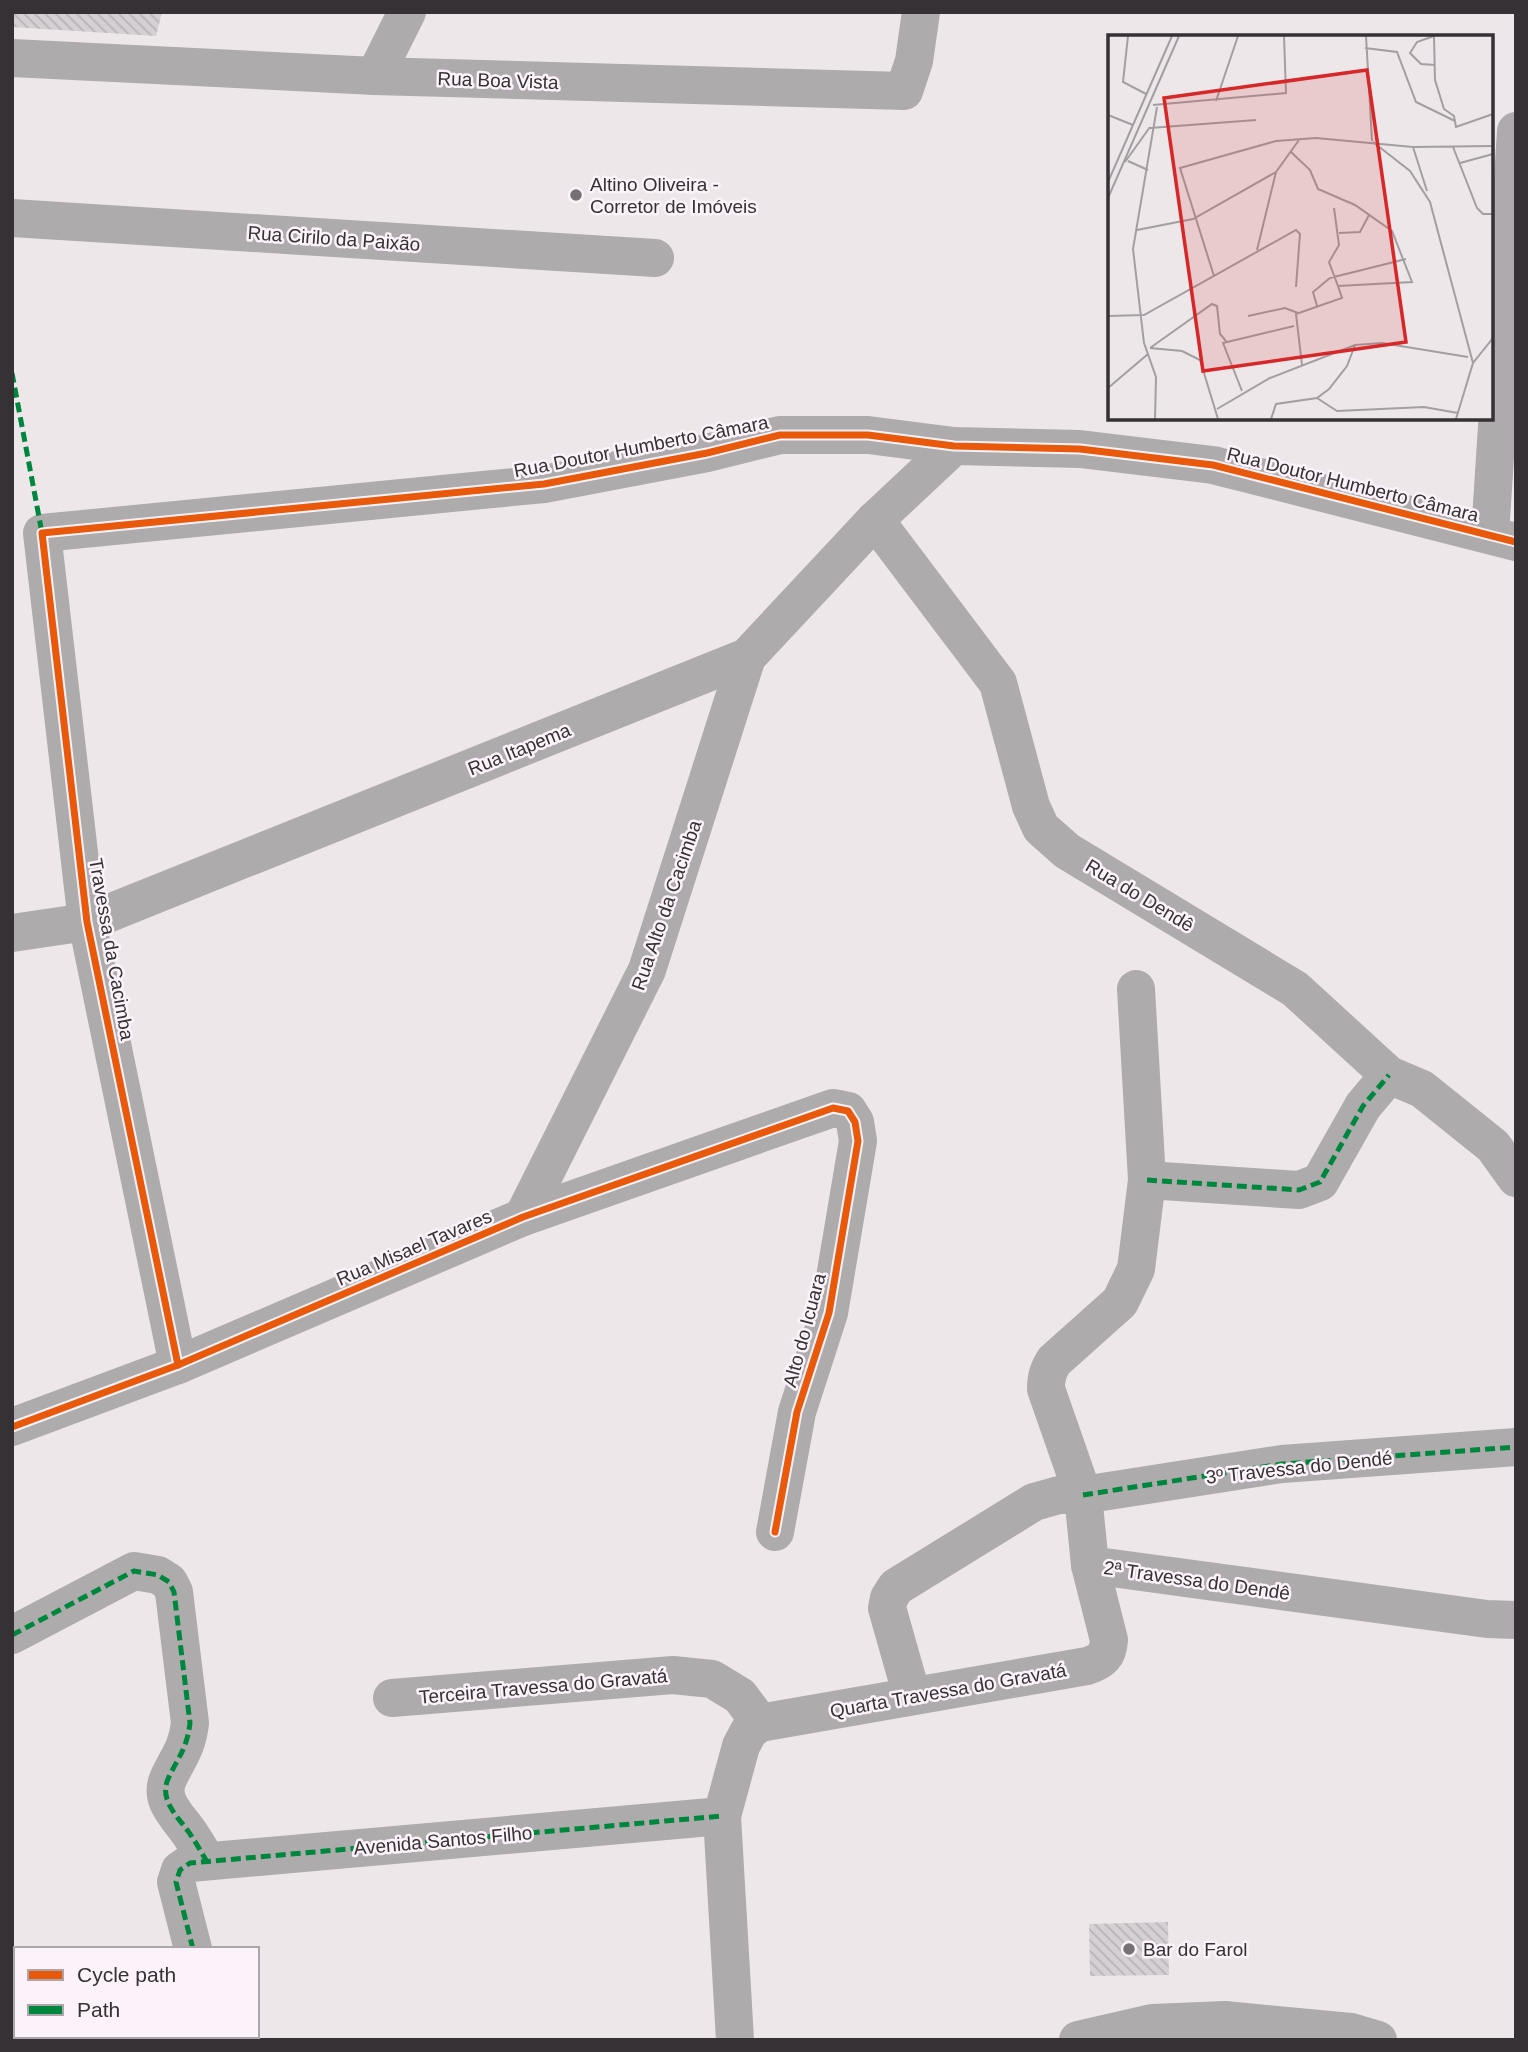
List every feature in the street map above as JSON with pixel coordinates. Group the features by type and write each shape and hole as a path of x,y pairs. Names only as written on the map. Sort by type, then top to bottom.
{"street":[{"path":"374,76 407,12"},
{"name":"Rua Boa Vista","path":"12,58 374,76 904,91 914,61 921,12"},
{"path":"1507,545 1516,131"},
{"name":"Rua Cirilo da Paixão","path":"12,218 655,258"},
{"name":"Rua Doutor Humberto Câmara","path":"42,533 544,484 707,453 780,435 868,435 954,446 1080,449 1213,465 1507,545"},
{"name":"Rua Itapema","path":"12,933 87,922 747,657 875,520 954,446"},
{"name":"Rua do Dendê","path":"875,520 998,683 1031,806 1041,828 1067,850 1295,989 1389,1075 1422,1089 1493,1146 1516,1178"},
{"name":"Travessa da Cacimba","path":"42,533 87,922 178,1365"},
{"name":"Rua Alto da Cacimba","path":"523,1217 647,971 747,657"},
{"path":"1136,989 1147,1180 1299,1190 1309,1188 1320,1182 1363,1106 1389,1075"},
{"name":"Rua Misael Tavares","path":"12,1427 178,1365 523,1217 833,1108"},
{"name":"Alto do Icuara","path":"775,1532 797,1412 829,1313 859,1141 855,1122 848,1111 833,1108"},
{"name":"2ª Travessa do Dendê","path":"1147,1180 1136,1269 1120,1302 1054,1361 1048,1371 1046,1389 1083,1495 1090,1565 1486,1619 1516,1620"},
{"name":"3º Travessa do Dendé","path":"912,1696 887,1608 889,1598 896,1587 1034,1502 1059,1495 1083,1495 1282,1464 1516,1447"},
{"name":"Quarta Travessa do Gravatá","path":"760,1723 1087,1666 1101,1661 1108,1650 1109,1640 1090,1565"},
{"path":"12,1635 134,1571 158,1575 169,1582 174,1592 190,1723 188,1743 166,1782 166,1796 170,1808 206,1860"},
{"name":"Terceira Travessa do Gravatá","path":"392,1698 673,1675 712,1679 740,1696 760,1723"},
{"path":"735,2040 722,1816 741,1746 749,1731 760,1723"},
{"name":"Avenida Santos Filho","path":"192,1947 176,1882 180,1870 190,1863 722,1816"},
{"path":"1078,2040 1225,2020 1351,2032 1378,2040"}],"building":[{"path":"12,12 162,12 156,36 12,27"},
{"name":"Bar do Farol","path":"1168,1922 1169,1975 1090,1976 1089,1924"}],"marked path":[{"path":"12,373 42,533"},
{"path":"1147,1180 1299,1190 1320,1182 1363,1106 1389,1075"},
{"path":"1083,1495 1282,1464 1516,1447"},
{"path":"12,1635 134,1571 158,1575 169,1582 174,1592 190,1723 184,1746 168,1779 166,1795 172,1810 206,1860"},
{"path":"192,1947 176,1882 180,1870 190,1863 722,1816"}],"cycle path":[{"path":"178,1365 87,922 42,533 544,484 707,453 780,435 868,435 954,446 1080,449 1213,465 1516,542"},
{"path":"12,1427 178,1365 523,1217 833,1108 848,1111 855,1122 858,1141 829,1313 797,1412 775,1532"}],"place":[{"name":"Altino Oliveira - Corretor de Imóveis","path":"576,195"},
{"name":"Bar do Farol","path":"1129,1949"}]}
